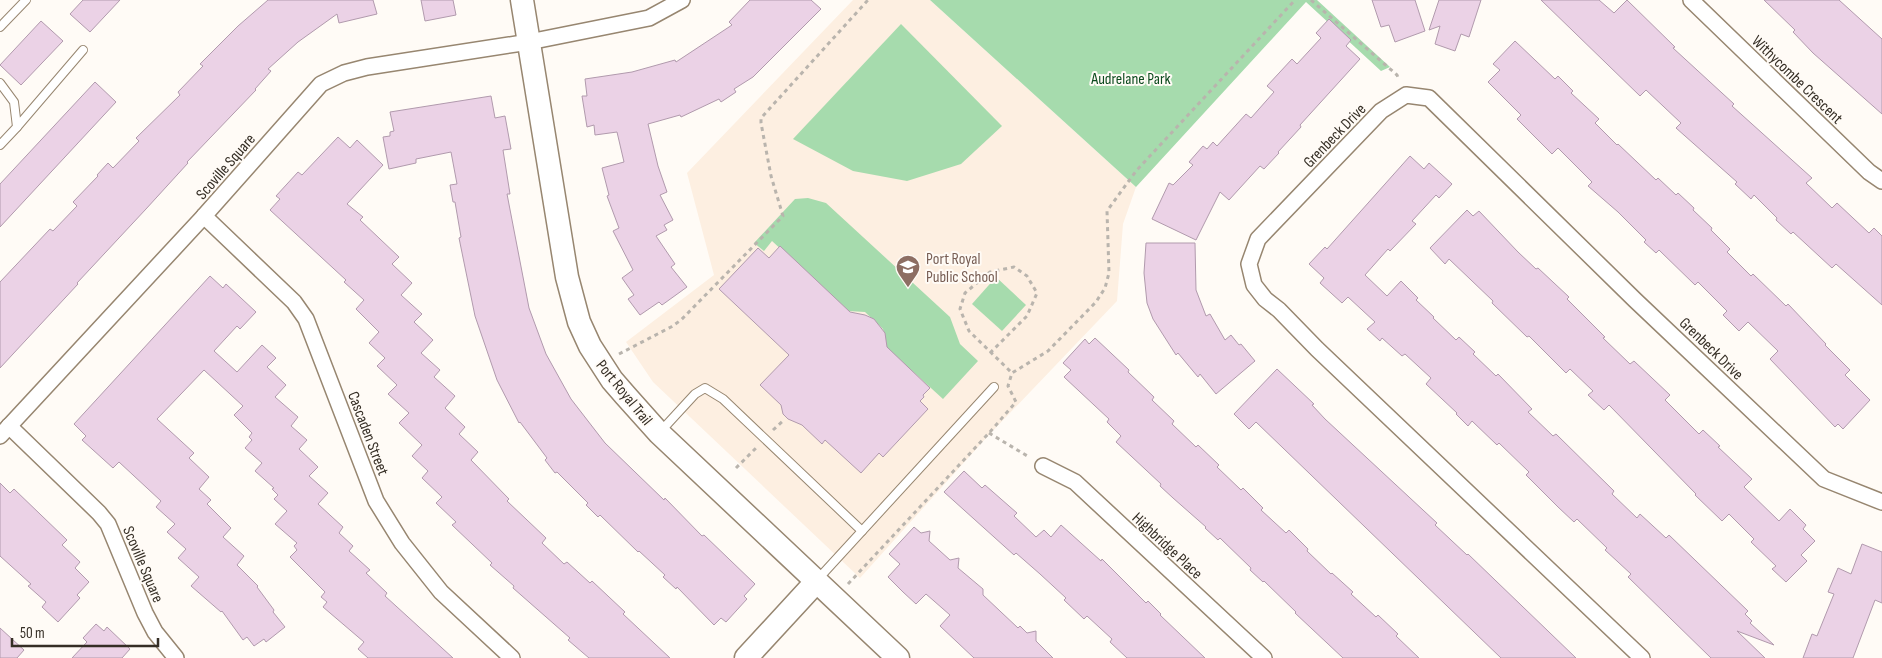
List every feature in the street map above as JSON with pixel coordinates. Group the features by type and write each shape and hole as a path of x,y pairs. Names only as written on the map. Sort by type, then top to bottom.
{"street":[{"name":"Port Royal Trail","path":"522,0 571,296 579,322 600,364 659,433 898,658"},
{"name":"Scoville Square","path":"176,658 155,632 108,524 99,513 5,431 204,216 321,84 344,73 367,67 529,42 649,18 682,0"},
{"name":"Withycombe Crescent","path":"1691,0 1869,172 1882,181"},
{"name":"Grenbeck Drive","path":"1642,658 1317,349 1279,310 1265,299 1254,285 1249,264 1258,239 1381,112 1406,95 1429,98 1642,306 1824,479 1882,502"},
{"name":"Cascaden Street","path":"204,216 294,302 306,319 376,501 418,565 441,592 512,658"},
{"name":"Highbridge Place","path":"1043,466 1075,482 1264,658"},
{"path":"746,658 816,582"}],"lane":[{"path":"0,26 26,0"},
{"path":"0,144 83,50"},
{"path":"0,83 14,102 17,127"},
{"path":"816,582 994,387"},
{"path":"659,433 695,394 705,388 724,399 862,531"}],"path":[{"path":"600,364 676,324 784,216 771,176 761,118 868,0"},
{"path":"846,586 852,577 1016,402 1008,386 1012,373 1048,351 1096,302 1105,288 1109,273 1107,211 1136,171 1296,0"},
{"path":"1311,0 1397,75 1406,95"},
{"path":"990,352 1028,316 1037,293 1027,276 1014,267 990,272 966,293 960,309 969,331 990,352 1012,373"},
{"path":"989,433 1043,466"}],"shaded area":[{"name":"Port Royal Public School","path":"853,0 930,0 1136,187 1123,224 1117,301 987,437 860,578 653,382 626,342 714,275 687,173"}],"green space":[{"name":"Audrelane Park","path":"930,0 1317,0 1390,67 1381,71 1306,2 1136,187"},
{"path":"901,24 1002,126 961,164 907,181 853,171 793,139"},
{"path":"808,198 826,203 950,317 960,344 978,361 943,399 887,348 883,329 865,312 848,311 772,241 764,251 754,243 795,199"},
{"path":"996,277 1026,305 1002,331 972,304"}],"building":[{"path":"83,0 120,0 90,32 70,14"},
{"path":"268,0 373,0 377,14 339,23 337,14 298,42 268,69 271,71 256,90 187,162 0,368 0,282 50,229 53,231 77,206 73,202 108,163 113,168 139,141 136,138 180,95 178,92 203,66 200,64 238,26"},
{"path":"421,0 453,0 456,15 425,21"},
{"path":"750,0 811,0 821,9 753,77 734,89 736,92 721,102 719,99 681,117 680,115 648,124 658,166 667,192 660,195 673,220 664,225 667,230 656,236 675,264 671,267 687,287 662,305 659,302 640,315 628,299 634,295 622,278 633,270 613,231 619,228 607,196 609,195 602,168 624,162 617,132 595,135 594,125 587,127 582,96 587,96 585,79 632,72 675,60 676,62 732,25 729,22"},
{"path":"1372,0 1415,0 1425,31 1395,42 1389,25 1381,27"},
{"path":"1439,0 1481,0 1469,37 1461,34 1455,51 1435,44 1440,26 1429,30"},
{"path":"1541,0 1599,0 1614,13 1627,0 1675,47 1673,48 1734,104 1732,106 1812,178 1806,183 1832,208 1837,203 1869,233 1874,228 1882,236 1882,305 1836,264 1832,268 1793,232 1791,234 1754,195 1751,199 1735,184 1737,182 1676,128 1681,123 1646,90 1640,96"},
{"path":"1764,0 1839,0 1882,39 1882,114 1813,53 1793,32 1795,30"},
{"path":"1329,19 1351,40 1346,46 1360,59 1300,125 1301,127 1279,153 1264,169 1260,166 1229,200 1220,192 1196,240 1152,219 1169,183 1173,185 1193,165 1189,162 1203,146 1207,149 1213,142 1217,146 1246,114 1251,118 1274,92 1267,86 1292,59 1297,64 1321,38 1316,33"},
{"path":"41,21 63,41 21,85 0,65"},
{"path":"1515,41 1555,79 1558,76 1573,91 1571,93 1599,119 1595,123 1617,145 1656,180 1658,178 1676,195 1678,193 1694,208 1693,210 1730,249 1727,252 1751,276 1753,274 1786,306 1788,304 1850,370 1845,375 1870,400 1843,429 1838,424 1835,427 1770,359 1778,351 1748,322 1739,331 1723,315 1727,311 1698,282 1695,285 1659,250 1656,253 1644,242 1646,240 1588,186 1592,182 1558,148 1552,154 1517,119 1521,115 1488,82 1500,70 1493,64"},
{"path":"95,82 116,102 0,227 0,184"},
{"path":"491,96 495,118 505,116 511,149 503,150 510,194 507,194 529,308 546,354 571,399 605,443 755,584 744,596 747,599 726,622 721,618 714,625 677,587 676,589 663,577 665,575 600,515 598,517 586,505 588,503 557,472 555,473 545,460 547,458 519,423 497,380 475,316 459,238 461,237 455,202 453,202 450,185 457,184 451,152 416,159 416,163 389,169 383,137 390,136 390,132 394,131 390,112"},
{"path":"338,137 350,148 357,140 383,165 347,204 363,217 360,220 399,257 392,264 412,283 401,295 422,314 414,322 433,340 421,353 440,370 434,377 455,396 445,408 465,427 459,434 478,452 471,460 509,499 507,501 546,538 542,543 564,564 567,562 590,583 592,581 625,612 623,614 670,658 589,658 568,640 570,638 490,565 492,563 452,525 456,522 436,503 442,497 422,478 428,471 412,456 422,445 399,423 409,413 388,394 397,385 377,366 385,358 369,343 379,332 356,309 364,300 344,282 346,280 270,210 280,199 276,196 298,172 302,175"},
{"path":"1410,156 1424,169 1429,163 1452,184 1439,198 1436,195 1412,221 1416,224 1390,251 1388,249 1365,275 1387,296 1401,281 1418,298 1416,300 1433,318 1456,340 1459,337 1475,352 1473,354 1496,376 1498,374 1532,409 1528,412 1553,436 1556,434 1614,491 1612,494 1637,518 1640,514 1666,538 1669,535 1748,611 1745,614 1752,621 1750,623 1774,645 1737,631 1765,658 1711,658 1628,577 1631,574 1605,550 1607,548 1577,519 1574,522 1526,475 1529,472 1499,443 1497,445 1472,421 1468,426 1426,384 1431,378 1405,354 1402,356 1382,338 1380,341 1367,329 1375,322 1348,297 1342,303 1320,283 1324,278 1309,264 1325,247 1327,249"},
{"path":"1467,210 1473,216 1479,211 1518,252 1569,297 1567,299 1605,337 1603,338 1630,364 1634,361 1670,395 1665,400 1699,434 1703,430 1752,479 1744,487 1779,521 1790,509 1806,525 1803,529 1815,541 1801,555 1807,561 1786,582 1772,569 1776,566 1751,542 1754,539 1729,514 1722,521 1609,405 1604,410 1588,395 1593,391 1570,369 1566,373 1492,303 1493,301 1449,259 1445,264 1430,248"},
{"path":"1146,243 1195,243 1196,290 1206,316 1210,314 1225,340 1231,335 1255,361 1216,394 1200,374 1198,377 1178,353 1176,355 1153,319 1147,303 1144,273"},
{"path":"780,246 850,312 874,319 885,333 887,347 930,388 920,401 928,409 883,457 879,453 861,473 825,440 822,444 802,425 788,419 783,414 781,405 760,385 789,355 719,289 758,248 769,258"},
{"path":"210,276 223,288 226,284 256,312 240,329 237,326 214,351 237,372 262,345 276,358 267,367 286,385 275,397 298,417 291,426 307,440 299,449 318,467 309,476 328,493 318,504 343,527 339,533 353,546 349,551 370,570 366,573 387,593 385,596 453,658 368,658 358,649 364,642 323,607 327,602 321,597 325,592 290,557 297,550 294,546 297,543 275,524 287,511 274,499 278,495 272,489 274,488 255,471 262,463 245,448 252,440 249,437 252,433 234,415 243,406 204,370 157,419 194,453 189,458 209,477 199,489 211,500 207,504 231,528 223,537 244,556 237,565 258,586 274,610 273,612 285,627 266,642 264,639 254,646 247,637 243,640 222,611 191,586 199,577 178,558 186,549 167,532 175,524 156,507 161,501 119,462 113,468 82,440 86,436 74,424"},
{"path":"1095,338 1154,397 1152,400 1174,421 1172,424 1196,447 1198,445 1219,465 1217,467 1241,490 1243,488 1263,508 1261,510 1286,533 1289,530 1308,549 1307,551 1353,592 1351,594 1376,617 1378,615 1398,634 1396,636 1419,658 1343,658 1264,581 1250,570 1251,568 1220,538 1218,540 1160,486 1161,484 1116,442 1121,436 1107,422 1109,419 1064,377 1071,370 1063,363 1085,339 1089,344"},
{"path":"1277,369 1314,404 1312,405 1325,419 1437,523 1435,525 1468,554 1576,658 1501,658 1256,422 1249,429 1234,414"},
{"path":"964,471 982,488 985,485 1017,513 1014,516 1036,537 1044,530 1051,537 1061,525 1101,561 1102,559 1146,603 1148,601 1205,658 1127,658 1110,642 1112,639 1087,616 1084,619 1064,600 1066,598 1040,574 1016,553 1014,555 944,492"},
{"path":"0,483 10,493 14,489 67,540 62,545 80,562 75,568 89,582 77,595 80,598 58,622 42,607 46,602 28,586 31,584 0,556"},
{"path":"914,527 921,533 930,531 929,541 950,560 959,558 958,568 983,589 983,595 1018,628 1020,626 1027,633 1036,631 1036,641 1053,658 974,658 940,626 950,615 926,594 916,604 903,592 888,577 900,564 889,554"},
{"path":"1862,544 1882,552 1882,603 1875,600 1853,658 1803,658 1812,634 1817,636 1834,594 1828,592 1838,568 1851,574"},
{"path":"96,624 104,631 107,627 130,649 122,658 72,658 87,642 83,638"},
{"path":"0,628 24,650 17,658 0,658"}],"place":[{"name":"Port Royal Public School","path":"908,288"}]}
